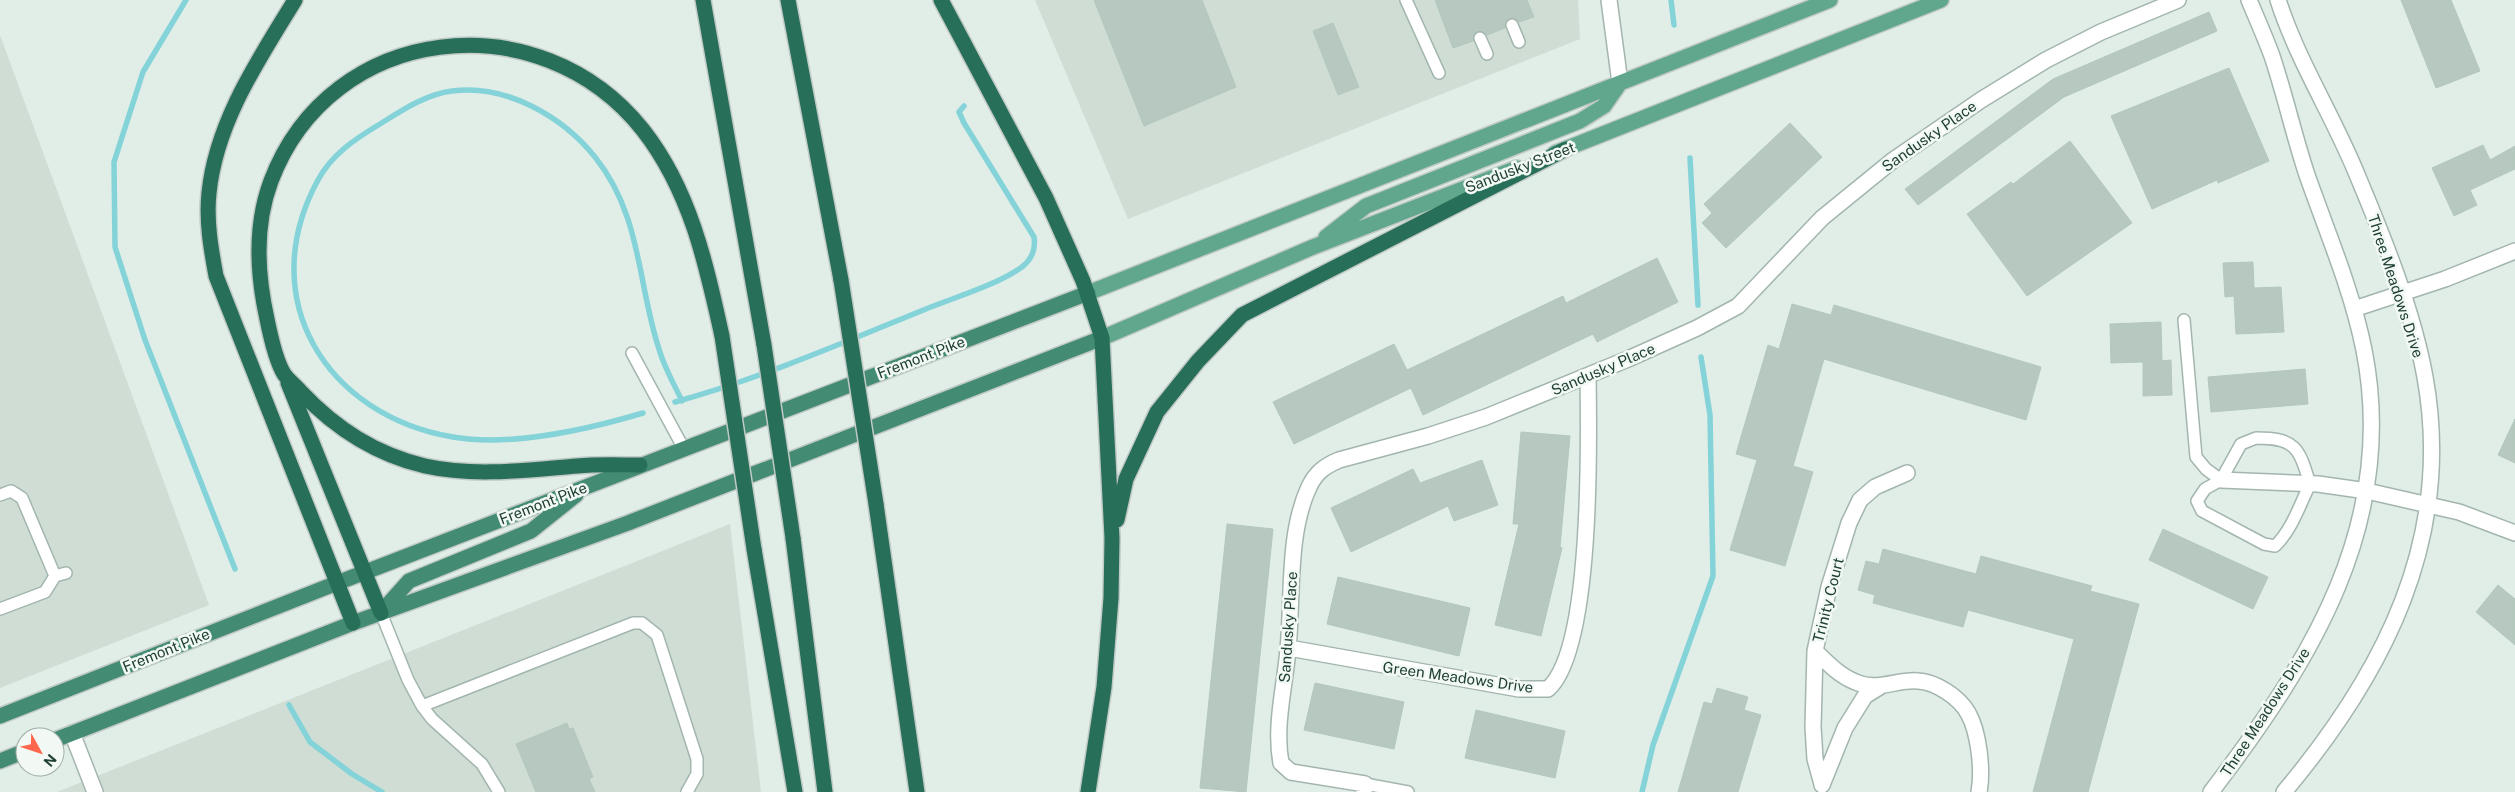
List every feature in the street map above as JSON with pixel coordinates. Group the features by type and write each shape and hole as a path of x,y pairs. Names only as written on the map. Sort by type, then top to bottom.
{"highway":[{"path":"295,0 261,56 228,123 214,165 209,194 209,238 216,276 353,623"},
{"path":"703,0 764,345 793,538 825,792"},
{"path":"788,0 841,280 876,504 917,792"},
{"path":"941,0 1046,198 1088,293 1102,338 1112,538 1111,598 1104,687 1088,792"},
{"path":"380,614 284,373 269,330 260,286 258,241 262,212 281,156 297,131 317,108 339,88 364,71 377,64 429,47 459,43 489,44 519,49 547,58 574,71 599,87 622,106 642,128 674,178 692,219 706,262 722,336 754,549 795,792"},
{"path":"1112,538 1126,479 1157,412 1198,361 1242,315 1566,149"},
{"name":"Fremont Pike","path":"0,716 364,572 1088,293"},
{"path":"65,736 353,623 628,522 1102,338"},
{"path":"284,373 326,418 368,446 425,466 472,471 527,472 580,465 640,465"},
{"path":"380,614 409,581 531,531 589,485"},
{"path":"0,761 15,756"}],"main road":[{"path":"1088,293 1830,0"},
{"name":"Sandusky Street","path":"1102,338 1313,247 1941,0"},
{"path":"1313,247 1366,206 1580,121 1604,106 1620,83"}],"street":[{"path":"1609,0 1620,83"},
{"name":"Sandusky Place","path":"1365,788 1291,772 1280,762 1278,746 1288,648 1293,560 1299,514 1310,485 1318,472 1325,466 1339,460 1428,436 1486,417 1588,376 1697,328 1738,306 1822,218 1856,188 1892,161 1981,100 2046,60 2101,32 2178,0"},
{"name":"Three Meadows Drive","path":"2211,792 2243,750 2284,688 2322,624 2340,583 2359,529 2367,491 2371,441 2370,396 2364,352 2354,310 2300,154 2272,57 2249,0"},
{"name":"Three Meadows Drive","path":"2278,0 2306,68 2336,126 2359,177 2414,330 2425,378 2430,424 2428,505 2413,576 2397,619 2385,644 2344,712 2284,792"},
{"path":"2354,310 2515,251"},
{"name":"Green Meadows Drive","path":"1288,648 1519,689 1548,689 1555,683 1567,656 1580,598 1590,450 1588,376"},
{"name":"Trinity Court","path":"1907,474 1875,487 1860,500 1849,523 1830,587 1815,651 1841,677 1863,685 1881,686 1902,680 1921,681 1938,687 1952,696 1968,713 1979,748 1979,792"},
{"path":"2221,480 2310,484 2367,491 2458,512 2515,533"},
{"path":"1815,651 1813,727 1815,759 1822,788"},
{"path":"1822,788 1845,728 1865,696 1881,686"},
{"path":"72,733 96,792"}],"lane":[{"path":"1406,0 1439,73"},
{"path":"1512,25 1519,42"},
{"path":"1480,38 1487,54"},
{"path":"2184,320 2196,457 2206,469 2221,480"},
{"path":"632,353 684,449"},
{"path":"2256,438 2276,438 2295,447 2302,459 2310,484 2290,526 2275,546 2264,544 2202,511 2197,501 2205,489 2221,480 2241,444 2256,438"},
{"path":"0,495 11,491 22,498 54,576"},
{"path":"0,609 45,592 54,576 66,573"},
{"path":"380,614 408,680 422,706 432,719 482,764 499,792"},
{"path":"422,706 633,623 642,623 657,635 697,759 698,774 687,792"},
{"path":"1365,788 1408,792"}],"shaded area":[{"path":"1035,0 1578,0 1580,39 1128,219"},
{"path":"0,35 209,605 0,688"},
{"path":"730,524 761,792 57,792"}],"building":[{"path":"1094,0 1202,0 1236,87 1144,126"},
{"path":"1435,0 1527,0 1534,17 1519,22 1516,19 1510,18 1506,21 1505,28 1487,35 1484,32 1477,31 1474,34 1473,41 1453,48"},
{"path":"2401,0 2451,0 2480,71 2436,88"},
{"path":"2209,12 2217,31 2064,97 1918,205 1905,189 2053,79"},
{"path":"1333,23 1359,87 1338,95 1313,31"},
{"path":"2229,68 2269,161 2218,183 2217,180 2152,209 2111,116"},
{"path":"1790,123 1822,157 1726,248 1702,223 1712,213 1704,204"},
{"path":"2070,141 2132,223 2027,296 1967,214 2011,182 2013,184"},
{"path":"2483,145 2490,160 2515,146 2515,169 2470,190 2477,205 2454,216 2432,168"},
{"path":"1657,258 1678,302 1597,342 1593,334 1423,415 1411,388 1294,444 1273,402 1394,344 1407,370 1563,296 1566,303"},
{"path":"2253,262 2254,288 2281,287 2284,332 2236,334 2234,296 2225,297 2223,263"},
{"path":"1792,304 1831,315 1834,305 2041,367 2026,420 1824,359 1793,466 1813,472 1785,566 1730,550 1757,460 1736,454 1768,345 1779,349"},
{"path":"2161,322 2162,361 2171,360 2172,395 2143,396 2143,362 2111,363 2110,324"},
{"path":"2305,369 2308,404 2211,412 2208,377"},
{"path":"2515,419 2515,463 2498,455"},
{"path":"1521,432 1570,436 1560,547 1562,548 1541,636 1495,625 1519,524 1513,524"},
{"path":"1482,460 1498,505 1454,521 1448,506 1351,552 1331,508 1413,469 1420,483"},
{"path":"1227,524 1273,529 1246,792 1200,788"},
{"path":"2163,529 2268,577 2253,609 2149,560"},
{"path":"1883,549 1976,574 1981,556 2092,586 2090,591 2139,604 2088,792 2033,792 2074,639 1968,610 1963,627 1873,603 1875,595 1858,590 1866,561 1879,564"},
{"path":"1338,577 1470,608 1459,656 1327,624"},
{"path":"2498,585 2515,599 2515,645 2476,612"},
{"path":"1315,683 1404,702 1394,749 1304,730"},
{"path":"1717,688 1748,697 1744,710 1761,715 1738,792 1678,792 1704,702 1712,704"},
{"path":"1476,710 1565,731 1555,778 1465,758"},
{"path":"567,723 569,729 573,728 593,777 589,779 595,792 536,792 516,744"}],"waterway":[{"path":"186,0 143,72 114,162 115,247 145,340 235,569"},
{"path":"1671,0 1674,25"},
{"path":"643,413 574,431 524,438 476,440 453,437 408,425 370,405 338,378 314,345 299,308 294,267 300,224 318,180 330,162 353,141 396,114 414,104 442,93 472,90 492,93 512,98 549,116 582,142 595,157 610,179 622,202 630,226 659,349 666,369 682,401"},
{"path":"675,402 737,383 830,348 986,286 1011,274 1025,264 1034,250 1034,237 964,123 959,112 964,106"},
{"path":"1690,158 1698,305"},
{"path":"1642,792 1653,745 1713,576 1710,415 1701,357"},
{"path":"289,705 310,742 352,774 382,792"}]}
